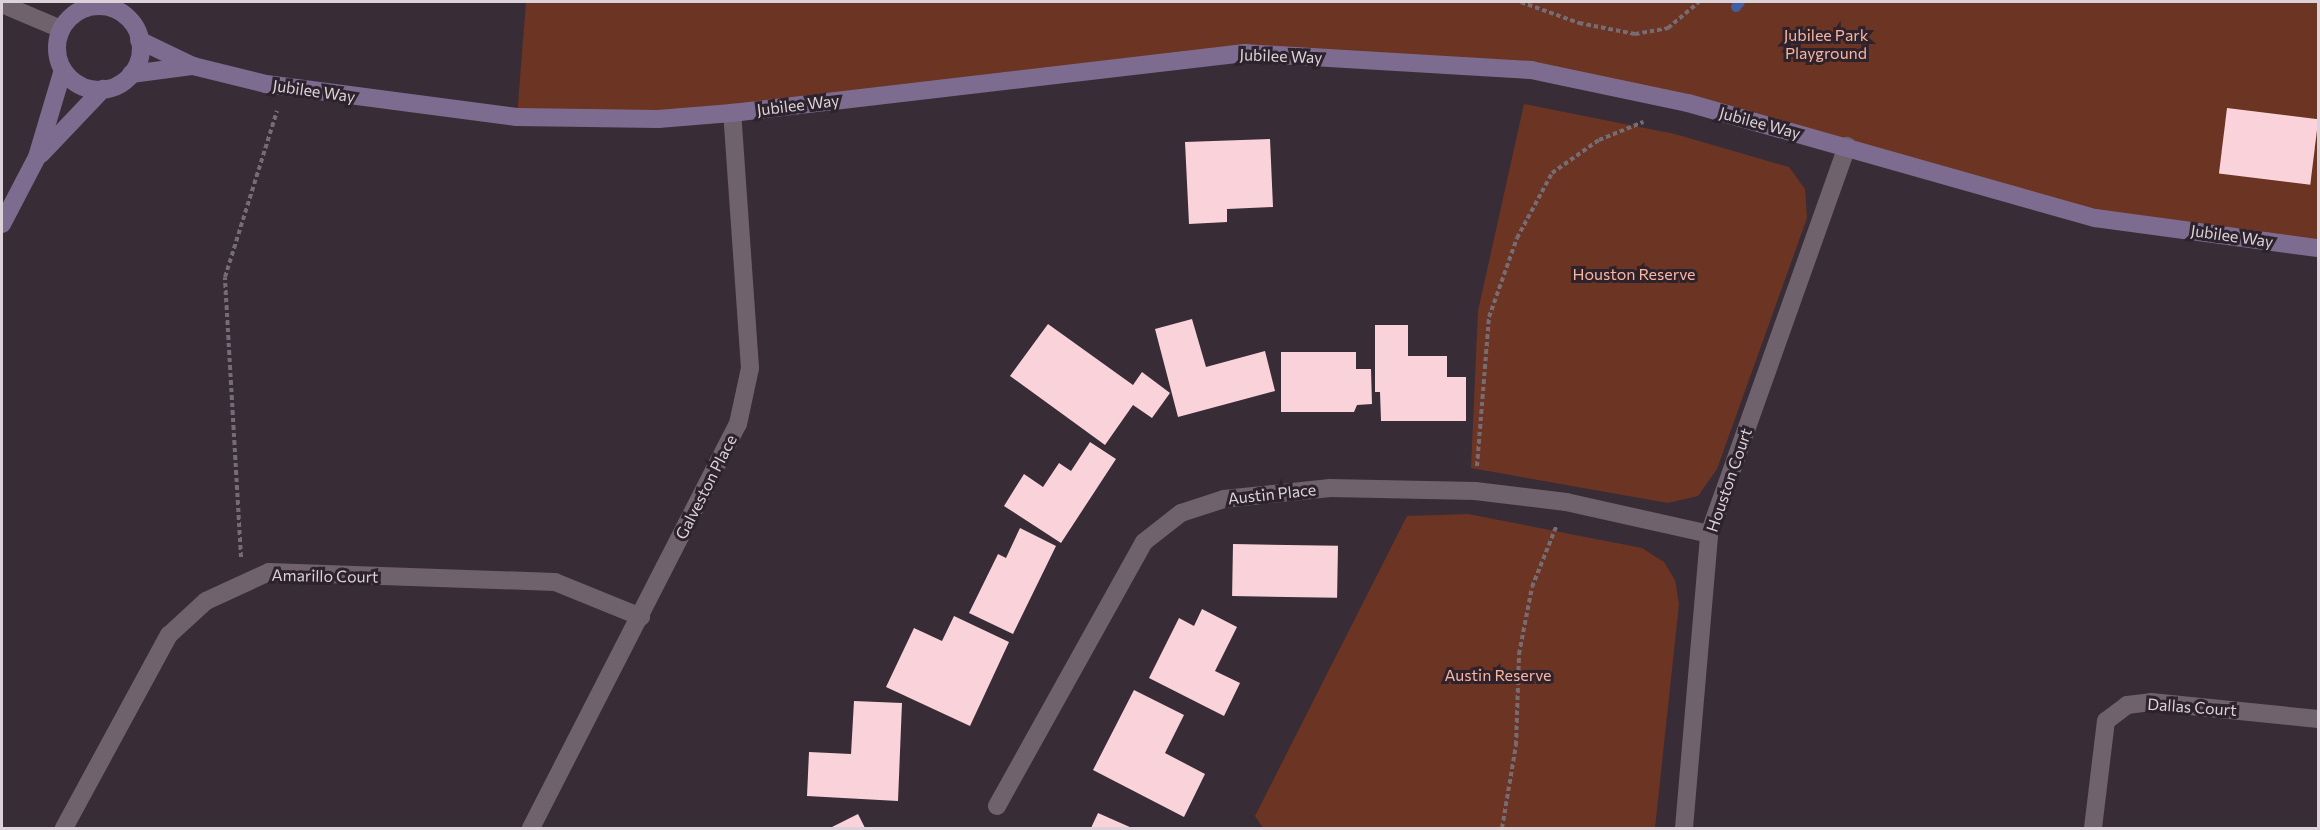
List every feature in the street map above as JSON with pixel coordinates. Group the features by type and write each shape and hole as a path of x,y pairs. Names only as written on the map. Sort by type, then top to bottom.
{"street":[{"path":"2,4 60,30"},
{"path":"97,5 117,9 129,17 139,40 137,65 122,83 103,89 81,86 63,70 57,51 60,30 71,15 97,5"},
{"name":"Jubilee Way","path":"139,40 193,66 285,87 517,117 658,119 732,113 1244,52 1531,70 1688,103 1847,146 2095,218 2319,248"},
{"name":"Jubilee Way","path":"131,74 193,66"},
{"path":"2,224 38,157 63,70"},
{"path":"38,157 103,89"},
{"name":"Galveston Place","path":"531,828 738,424 750,368 732,113"},
{"name":"Houston Court","path":"1684,828 1709,534 1847,146"},
{"name":"Austin Place","path":"997,806 1144,542 1182,513 1224,499 1330,488 1475,491 1566,502 1709,534"},
{"name":"Amarillo Court","path":"64,828 169,635 206,601 269,572 555,582 641,617"},
{"name":"Dallas Court","path":"2093,828 2106,721 2127,705 2151,702 2319,718"}],"path":[{"path":"1521,2 1579,23 1635,34 1668,28 1699,2"},
{"path":"242,585 225,277 285,87"},
{"path":"1475,491 1489,318 1517,238 1552,173 1599,140 1648,119"},
{"path":"1502,828 1516,746 1519,654 1532,588 1566,502"}],"green space":[{"name":"Jubilee Park Playground","path":"526,2 2318,2 2318,248 2095,218 1531,70 1244,53 801,104 517,117"},
{"name":"Houston Reserve","path":"1524,104 1675,134 1789,167 1805,189 1807,218 1717,469 1698,496 1668,503 1471,468 1478,311"},
{"name":"Austin Reserve","path":"1468,514 1642,548 1664,562 1675,580 1679,604 1655,828 1263,828 1255,816 1407,516"}],"building":[{"path":"2227,108 2318,119 2310,185 2219,174"},
{"path":"1270,139 1273,207 1227,209 1227,222 1189,224 1185,142"},
{"path":"1192,319 1206,367 1265,351 1275,391 1178,417 1155,329"},
{"path":"1048,324 1133,385 1142,372 1170,393 1152,418 1133,405 1105,445 1010,376"},
{"path":"1375,325 1408,325 1408,356 1447,356 1447,377 1466,377 1466,421 1381,421 1380,392 1375,392"},
{"path":"1281,352 1356,352 1356,369 1371,369 1372,404 1357,405 1354,412 1281,412"},
{"path":"1090,442 1116,459 1061,543 1004,506 1024,474 1043,487 1059,463 1071,471"},
{"path":"1020,528 1056,546 1013,634 969,613 998,554 1006,558"},
{"path":"1233,544 1338,546 1337,598 1232,596"},
{"path":"1202,609 1237,627 1215,671 1240,683 1224,716 1149,678 1179,618 1194,626"},
{"path":"954,616 1009,642 970,726 886,687 914,628 942,641"},
{"path":"1134,690 1184,715 1165,753 1205,774 1184,817 1093,770"},
{"path":"854,701 902,703 898,801 807,796 809,752 851,754"},
{"path":"1098,813 1132,828 1091,828"},
{"path":"858,814 865,828 830,828"}],"waterway":[{"path":"1736,7 1740,2"}]}
